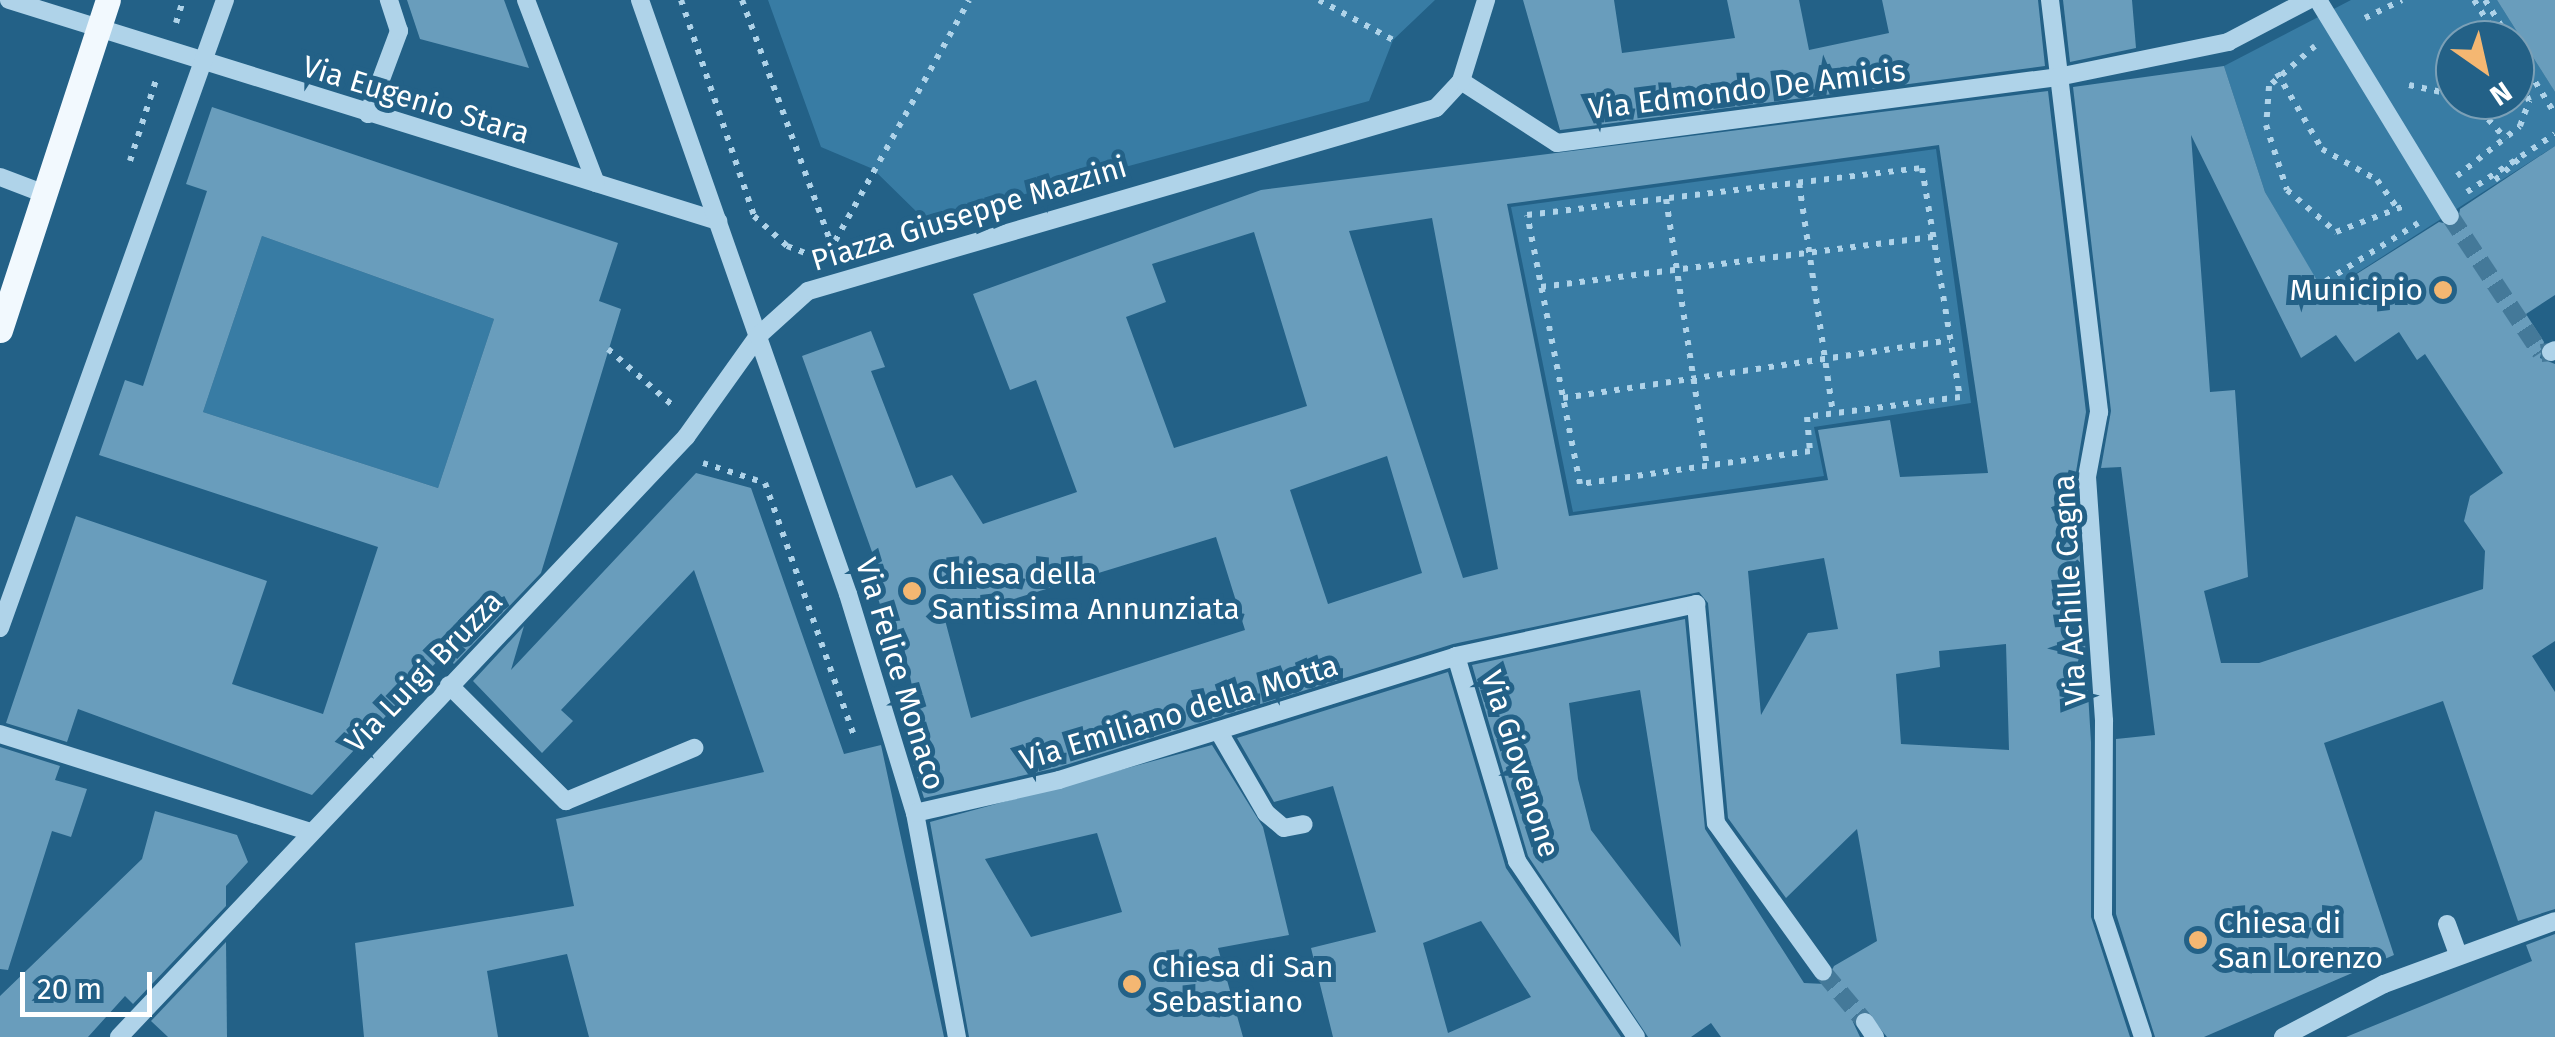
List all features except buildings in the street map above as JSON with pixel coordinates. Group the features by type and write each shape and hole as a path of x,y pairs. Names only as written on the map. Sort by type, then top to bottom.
{"main road":[{"path":"0,330 108,0"}],"street":[{"name":"Via Eugenio Stara","path":"8,0 718,221"},
{"path":"0,628 225,0"},
{"path":"368,114 399,32 389,0"},
{"path":"526,0 596,184"},
{"path":"640,0 758,336"},
{"path":"1461,81 1486,0"},
{"name":"Via Achille Cagna","path":"2050,0 2099,412 2086,477 2104,722 2103,916 2142,1037"},
{"name":"Via Edmondo De Amicis","path":"1461,81 1557,143 2058,77 2228,42 2308,0"},
{"path":"2318,0 2450,216"},
{"name":"Piazza Giuseppe Mazzini","path":"758,336 808,291 1221,166 1385,128 1436,108 1461,81"},
{"path":"0,177 45,194"},
{"name":"Via Luigi Bruzza","path":"120,1037 694,425 758,336"},
{"name":"Via Felice Monaco","path":"758,336 915,814 957,1037"},
{"name":"Via Emiliano della Motta","path":"915,814 1219,732 1456,656 1696,604 1716,823 1823,972"},
{"name":"Via Giovenone","path":"1456,656 1516,861 1636,1037"},
{"path":"450,686 566,800 694,748"},
{"path":"1219,732 1266,813 1284,828 1304,824"},
{"path":"0,734 310,832"},
{"path":"2283,1037 2550,918"},
{"path":"2447,924 2458,956"}],"path":[{"path":"681,0 754,216 788,246 825,260"},
{"path":"742,0 832,246"},
{"path":"808,291 969,0"},
{"path":"1319,0 1394,40"},
{"path":"2339,33 2402,0"},
{"path":"2361,20 2369,35"},
{"path":"2277,72 2322,149 2377,180 2398,210"},
{"path":"2403,78 2416,92 2435,93"},
{"path":"2535,82 2555,114"},
{"path":"2489,120 2506,139"},
{"path":"2495,180 2520,158"},
{"path":"1922,168 1960,396 1807,417 1810,451 1580,484 1527,215 1799,183 1922,168"},
{"path":"1799,183 1833,414"},
{"path":"1666,199 1707,466"},
{"path":"1541,287 1934,237"},
{"path":"1563,398 1950,340"},
{"path":"608,348 694,425"},
{"path":"693,459 765,483 854,736"}],"shaded area":[{"path":"768,0 1435,0 1393,40 1369,101 926,221 873,169 821,147"},
{"path":"2351,0 2497,0 2510,20 2435,20 2435,120 2535,120 2535,60 2555,92 2555,146 2324,294 2265,192 2224,66"},
{"path":"1936,149 1971,403 1814,427 1824,476 1573,512 1511,207"},
{"path":"262,236 494,319 438,488 203,412"}],"tunnel":[{"path":"2450,216 2541,353 2551,352"},
{"path":"1823,972 1865,1022"}],"place":[{"name":"Municipio","path":"2443,290"},
{"name":"Chiesa della Santissima Annunziata","path":"912,591"},
{"name":"Chiesa di San Lorenzo","path":"2198,940"},
{"name":"Chiesa di San Sebastiano","path":"1132,984"}]}
